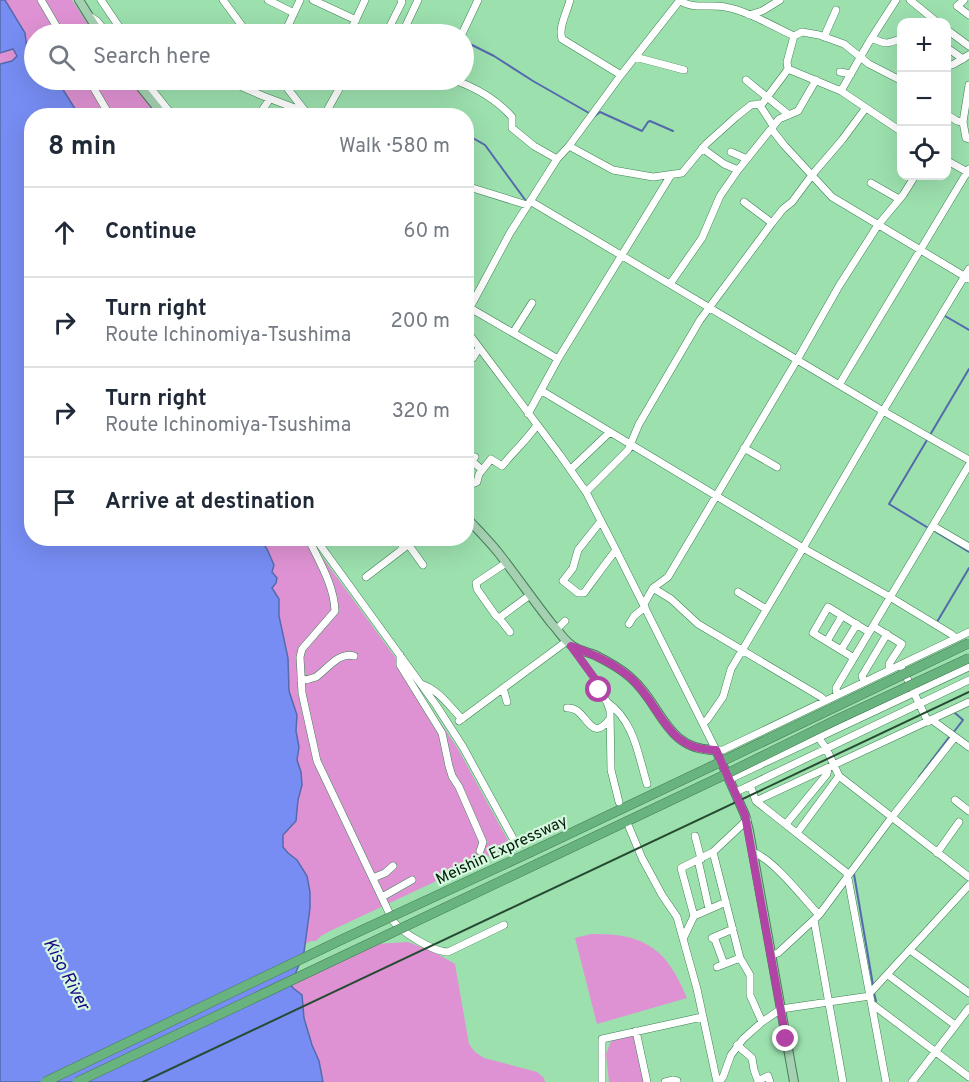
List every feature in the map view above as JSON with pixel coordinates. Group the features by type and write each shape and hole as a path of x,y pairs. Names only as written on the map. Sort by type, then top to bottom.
{"highway":[{"name":"Meishin Expressway","path":"45,1082 969,643"},
{"name":"Meishin Expressway","path":"76,1082 969,658"}],"main road":[{"path":"79,0 92,24"},
{"path":"145,90 163,108"},
{"path":"474,525 569,644 598,656 630,677 644,691 678,739 688,745 716,750 747,820 794,1082"}],"street":[{"path":"40,0 55,24"},
{"path":"101,0 117,24"},
{"path":"223,0 241,24"},
{"path":"268,0 294,13"},
{"path":"289,24 300,0"},
{"path":"313,0 356,20"},
{"path":"354,24 365,0"},
{"path":"391,24 401,0"},
{"path":"407,24 418,0"},
{"path":"467,24 478,0"},
{"path":"570,0 561,28 562,39 621,75"},
{"path":"474,300 510,233 558,159 680,0 686,5 725,7 749,15 782,35 794,36 802,32 844,44 869,64 897,78"},
{"path":"749,15 762,11 780,0"},
{"path":"840,91 896,0"},
{"path":"910,0 932,18"},
{"path":"964,0 957,6 969,15"},
{"path":"824,37 836,10"},
{"path":"89,16 100,24"},
{"path":"951,33 969,46"},
{"path":"569,146 613,170 653,177 682,173 702,148 751,105 762,104 788,69 787,62 794,36"},
{"path":"872,38 888,44 897,40"},
{"path":"951,50 966,57"},
{"path":"635,57 684,70"},
{"path":"951,65 966,57"},
{"path":"788,69 840,91 897,129"},
{"path":"840,72 851,74"},
{"path":"746,80 789,114"},
{"path":"670,284 702,238 720,196 738,170 779,119 798,111 816,80"},
{"path":"969,85 963,122 966,138 969,139"},
{"path":"474,88 494,100 512,117 512,128 534,146 558,159"},
{"path":"95,90 105,108"},
{"path":"151,90 165,108"},
{"path":"249,90 293,107"},
{"path":"289,90 302,108"},
{"path":"328,108 338,90"},
{"path":"264,108 270,99"},
{"path":"759,104 773,127 773,131 832,197 967,277"},
{"path":"586,492 628,450 639,424 700,320 772,223 792,202 865,109"},
{"path":"951,119 963,122"},
{"path":"702,148 724,164 738,170"},
{"path":"731,152 747,159"},
{"path":"839,385 968,171 951,162"},
{"path":"528,414 558,359 671,175"},
{"path":"629,624 644,606 653,588 668,576 840,286 878,225 912,180"},
{"path":"879,182 887,187 890,194"},
{"path":"871,183 899,199"},
{"path":"474,188 529,203 969,460"},
{"path":"744,202 772,223"},
{"path":"703,723 723,697 731,669 883,411 967,277 969,269"},
{"path":"513,333 532,303"},
{"path":"474,314 558,359"},
{"path":"474,341 586,492 716,750 723,750 969,632"},
{"path":"474,356 479,348"},
{"path":"542,391 956,638"},
{"path":"474,483 491,459 502,466 537,425"},
{"path":"571,469 610,432"},
{"path":"744,448 777,467"},
{"path":"474,463 482,470"},
{"path":"837,695 836,687 969,465"},
{"path":"601,521 578,550 573,568 563,581 578,593 584,592 616,550"},
{"path":"933,526 969,547"},
{"path":"312,546 335,599 335,611 302,648 300,657 302,693 316,760 393,921 397,927 440,952 448,952 504,925"},
{"path":"321,546 421,684 463,747 515,842"},
{"path":"366,577 406,546 423,565"},
{"path":"506,563 476,584 496,616 510,632"},
{"path":"653,588 671,599 698,624 825,701"},
{"path":"738,592 766,609"},
{"path":"500,618 530,595"},
{"path":"854,657 813,633 828,607 856,624 887,634 902,644 890,664 890,669"},
{"path":"827,641 842,616"},
{"path":"557,629 565,621"},
{"path":"841,650 856,624"},
{"path":"864,682 862,676 887,634"},
{"path":"421,684 428,686 436,693 461,720 540,661 569,644 595,679 610,711 611,770 619,802"},
{"path":"535,653 540,661"},
{"path":"301,680 313,678 343,656 350,654 354,656"},
{"path":"400,655 400,665 442,733 452,776 483,842 480,851"},
{"path":"900,665 930,721 969,747"},
{"path":"730,779 969,667"},
{"path":"736,792 969,680"},
{"path":"503,688 507,702"},
{"path":"607,702 627,722 647,784"},
{"path":"756,801 969,702"},
{"path":"567,708 573,707 578,710 594,728 605,724 610,719"},
{"path":"818,737 826,748 831,767 838,776 969,877"},
{"path":"771,955 778,953 817,917 955,737"},
{"path":"786,824 831,767"},
{"path":"797,833 838,776"},
{"path":"750,785 756,801 849,876 886,1082"},
{"path":"955,800 969,811"},
{"path":"694,916 681,868 713,852 747,820"},
{"path":"937,853 959,822"},
{"path":"629,827 642,858 677,917 718,1082"},
{"path":"695,836 709,909"},
{"path":"713,852 740,958 750,975 750,995 762,1022"},
{"path":"753,852 773,865 817,917 843,1082"},
{"path":"373,878 385,873 393,866"},
{"path":"382,897 412,880"},
{"path":"871,998 888,975 969,885"},
{"path":"683,939 694,916 726,903"},
{"path":"733,929 712,938 720,966 740,958"},
{"path":"910,950 969,993"},
{"path":"888,975 956,1025"},
{"path":"718,1082 723,1077 731,1054 737,1045 762,1022 781,1010 871,998 969,1077"},
{"path":"912,1082 969,1008"},
{"path":"602,1082 602,1039 702,1017"},
{"path":"636,1031 647,1082"},
{"path":"737,1045 753,1058 758,1081 768,1077 770,1082"},
{"path":"665,1082 677,1081"}],"shaded area":[{"path":"0,0 72,0 88,24 24,24 24,56 0,66"},
{"path":"56,90 138,90 152,108 65,108"},
{"path":"256,546 314,546 416,686 458,749 511,846 330,931 316,941 299,947 282,859 271,588"},
{"path":"591,934 626,937 652,947 671,967 687,998 597,1024 575,938"},
{"path":"408,942 434,952 455,964 469,1044 475,1052 484,1058 537,1072 545,1082 323,1082 319,1061 291,985 375,944"},
{"path":"634,1033 645,1082 609,1082 606,1054 612,1039"}],"water":[{"name":"Kiso River","path":"0,0 5,0 24,31 24,90 63,90 75,108 24,108 24,546 265,546 267,549 274,565 272,572 277,578 272,588 279,599 279,616 288,658 289,691 297,715 296,731 299,747 297,760 302,785 296,821 283,835 283,847 297,860 307,876 310,892 304,952 291,985 302,995 304,1018 319,1061 323,1082 0,1082 0,64 12,61 17,56 13,49 0,53"}],"waterway":[{"path":"474,46 589,113"},
{"path":"595,116 600,112 642,131 650,121 673,131"},
{"path":"474,139 485,145 526,201"},
{"path":"945,316 969,330"},
{"path":"930,435 969,369"},
{"path":"927,440 889,504 930,529"},
{"path":"936,532 969,552"},
{"path":"937,622 969,568"},
{"path":"953,733 963,720 955,713"},
{"path":"919,777 950,736"},
{"path":"854,874 873,985"},
{"path":"874,993 876,1001"}],"railway":[{"path":"143,1082 969,692"}],"route":[{"path":"599,690 595,679 571,646 598,656 630,677 644,691 678,739 688,745 716,750 733,785 749,831 786,1039"}]}
